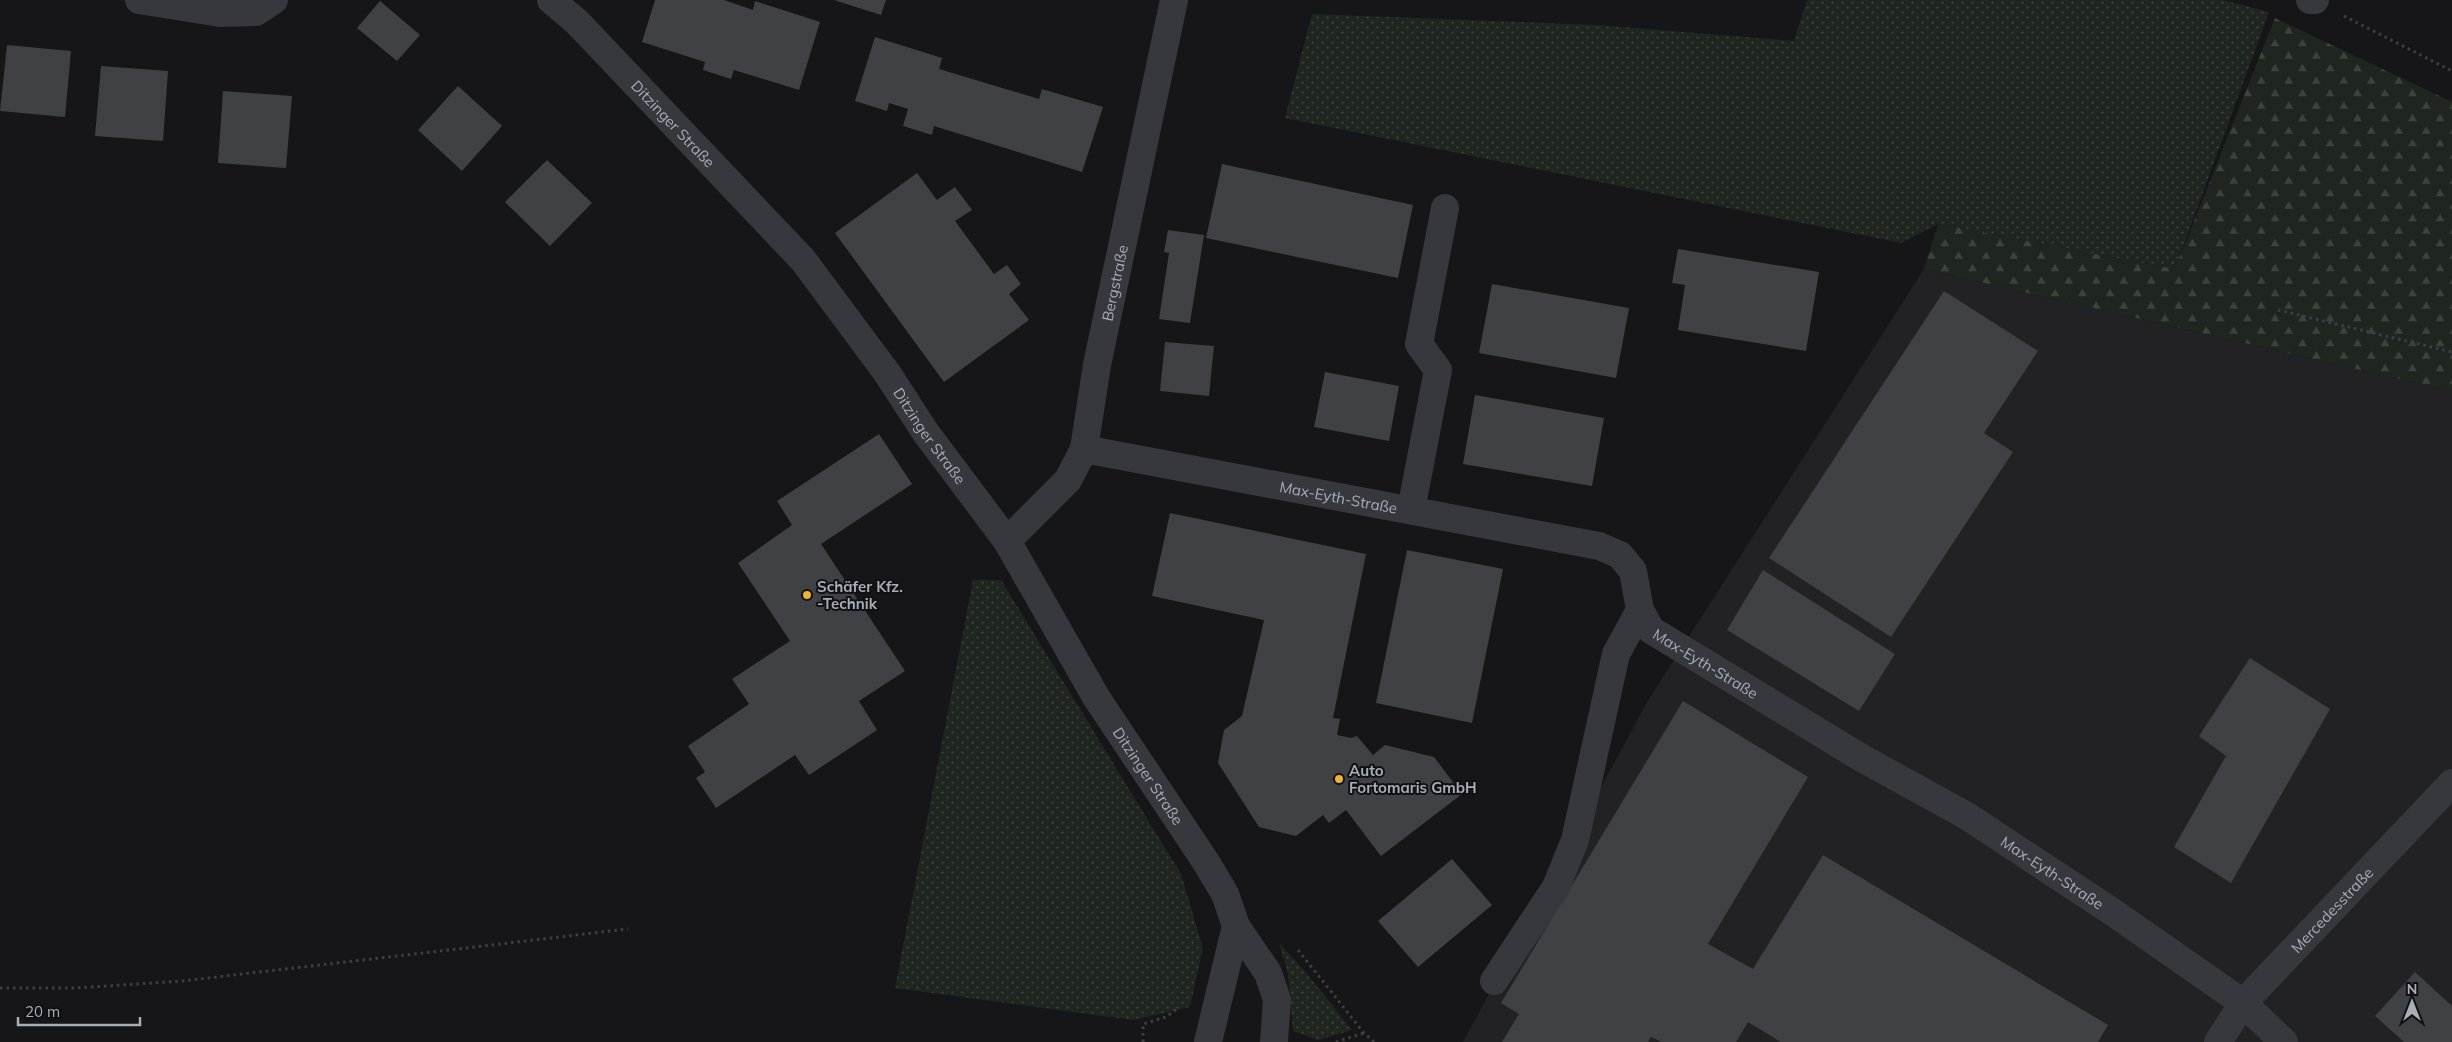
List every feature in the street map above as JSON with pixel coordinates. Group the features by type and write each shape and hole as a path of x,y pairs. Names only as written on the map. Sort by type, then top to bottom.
{"street":[{"path":"138,0 220,13 256,12 274,0"},
{"name":"Ditzinger Straße","path":"550,0 582,11 803,260 887,373 926,433 1008,541 1096,697 1226,894 1236,926 1268,973 1277,1000 1274,1042"},
{"name":"Bergstraße","path":"1008,541 1068,480 1084,449 1097,365 1174,0"},
{"path":"1411,510 1438,370 1419,344 1445,208"},
{"name":"Max-Eyth-Straße","path":"1084,449 1600,546 1620,555 1633,571 1640,610 1652,630 1860,757 1967,816 2114,913 2243,1003 2284,1042"},
{"path":"1494,981 1556,886 1575,840 1616,654 1640,610"},
{"name":"Mercedesstraße","path":"2218,1042 2243,1003 2452,783"},
{"path":"1208,1042 1236,926"}],"path":[{"path":"2313,0 2452,70"},
{"path":"2278,310 2452,352"},
{"path":"0,988 75,988 183,981 628,929"},
{"path":"1336,1042 1364,1033"}],"shaded area":[{"path":"1924,269 2452,391 2452,1042 1463,1042 1647,702"}],"green space":[{"path":"1807,0 2223,0 2269,12 2175,269 1938,224 1901,243 1285,118 1312,14 1597,25 1794,41"},
{"path":"2275,18 2452,102 2452,391 1924,269 1938,224 2175,269"},
{"path":"973,580 1001,580 1181,874 1203,948 1190,1007 1133,1020 895,988"},
{"path":"1279,943 1305,971 1352,1030 1318,1040 1293,1031 1288,974"}],"building":[{"path":"655,0 724,0 753,10 755,1 820,22 799,90 734,70 731,79 703,70 705,62 642,42"},
{"path":"834,0 886,0 881,15"},
{"path":"380,1 420,35 397,61 357,28"},
{"path":"875,37 942,58 939,69 1039,99 1042,89 1103,107 1082,172 934,126 932,135 903,126 908,109 889,103 887,111 855,101"},
{"path":"7,45 71,51 65,117 0,111"},
{"path":"101,66 168,71 163,141 95,136"},
{"path":"458,86 502,126 462,171 418,130"},
{"path":"223,91 292,96 286,168 218,163"},
{"path":"547,160 592,203 550,246 505,202"},
{"path":"1222,164 1413,205 1398,278 1206,238"},
{"path":"917,173 937,200 955,187 972,210 955,221 994,274 1007,265 1021,284 1009,294 1029,320 944,382 835,233"},
{"path":"1168,230 1204,235 1190,323 1159,319 1169,253 1164,252"},
{"path":"1678,249 1819,272 1806,351 1678,330 1685,285 1672,283"},
{"path":"1492,284 1629,308 1616,378 1479,353"},
{"path":"1944,291 2038,351 1984,433 2013,452 1891,637 1769,558"},
{"path":"1165,342 1214,346 1209,396 1160,391"},
{"path":"1325,372 1399,386 1389,441 1314,427"},
{"path":"1475,395 1604,418 1592,486 1463,464"},
{"path":"879,434 912,484 821,544 905,671 859,701 877,730 809,775 795,755 716,808 696,778 705,772 688,746 749,704 732,679 790,641 738,563 792,525 777,501"},
{"path":"1170,513 1366,554 1333,718 1340,719 1337,735 1351,738 1357,736 1373,755 1385,745 1434,757 1462,794 1381,856 1346,810 1329,823 1323,815 1296,836 1259,827 1218,763 1224,730 1242,716 1264,620 1152,596"},
{"path":"1407,550 1503,569 1472,723 1376,703"},
{"path":"1763,570 1895,654 1859,711 1727,630"},
{"path":"2250,658 2330,709 2231,883 2174,847 2226,756 2199,736"},
{"path":"1683,701 1808,777 1708,944 1753,969 1823,855 2108,1025 2098,1042 1781,1042 1748,1022 1736,1042 1662,1042 1651,1037 1648,1042 1502,1042 1519,1014 1501,1003"},
{"path":"1452,859 1492,905 1418,967 1378,921"},
{"path":"2415,972 2452,1006 2452,1042 2404,1042 2375,1016"}],"place":[{"name":"Schäfer Kfz. -Technik","path":"807,595"},
{"name":"Auto Fortomaris GmbH","path":"1339,779"}]}
